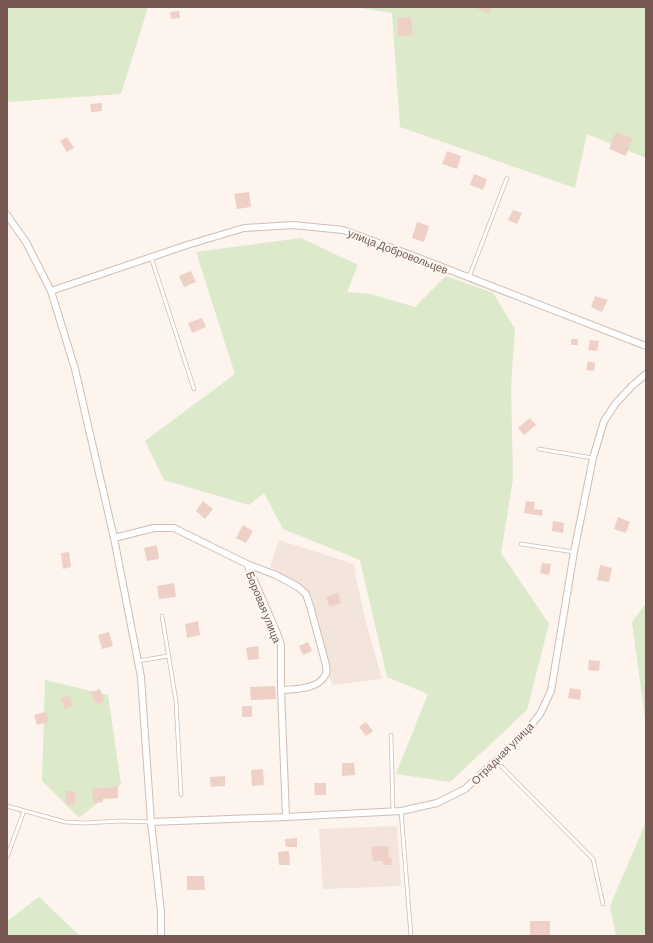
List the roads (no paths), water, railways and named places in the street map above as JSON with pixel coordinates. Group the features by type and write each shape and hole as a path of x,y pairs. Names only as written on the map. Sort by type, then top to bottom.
{"street":[{"path":"7,215 26,242 51,291 74,369 114,538 141,677 151,822 161,912 160,936"},
{"name":"улица Добровольцев","path":"51,291 187,245 244,228 293,225 342,230 469,277 646,346"},
{"name":"Отрадная улица","path":"151,822 286,817 401,810 437,803 465,789 496,761 525,733 540,714 551,691 574,552 593,458 604,421 616,403 646,374"},
{"name":"Боровая улица","path":"114,538 154,528 174,528 246,564 281,645 281,690 286,817"},
{"path":"246,564 276,574 298,587 306,594 310,606 326,665 326,674 318,684 308,688 281,690"}],"lane":[{"path":"469,277 508,178"},
{"path":"151,257 194,389"},
{"path":"539,449 593,458"},
{"path":"521,544 574,552"},
{"path":"162,616 176,701 181,795"},
{"path":"138,661 168,656"},
{"path":"391,735 393,811"},
{"path":"496,761 593,859 603,904"},
{"path":"7,806 66,822 84,824 121,821 151,822"},
{"path":"401,810 411,936"},
{"path":"7,857 24,811"}]}
